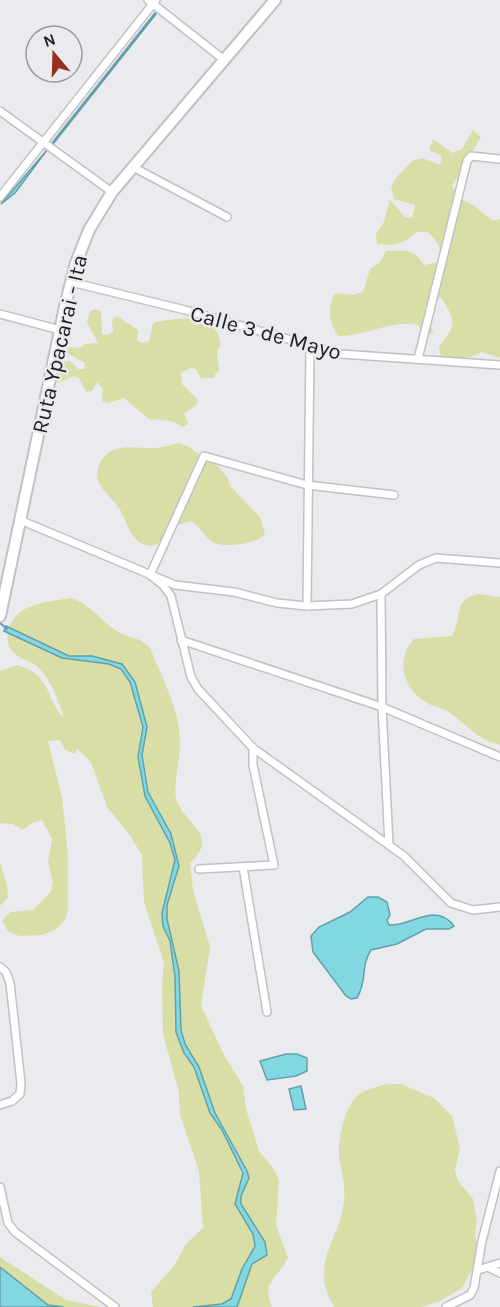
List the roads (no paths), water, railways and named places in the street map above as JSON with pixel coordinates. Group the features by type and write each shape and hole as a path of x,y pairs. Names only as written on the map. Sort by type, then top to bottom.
{"street":[{"name":"Ruta Ypacarai - Ita","path":"1,612 4,578 20,520 71,282 89,230 112,192 275,0"},
{"path":"0,197 47,146 152,1 223,59"},
{"path":"0,111 112,192"},
{"path":"418,359 467,161 471,156 500,159"},
{"path":"133,167 227,217"},
{"name":"Calle 3 de Mayo","path":"71,282 185,310 341,354 500,365"},
{"path":"0,314 60,330"},
{"path":"307,606 310,347"},
{"path":"150,575 204,456 307,485 394,495"},
{"path":"20,520 175,585 234,592 277,603 307,606 352,604 381,594 419,565 436,558 500,563"},
{"path":"150,575 163,585 171,596 191,677 198,689 253,748 404,855 451,903 473,910 500,907"},
{"path":"381,594 382,707 389,844"},
{"path":"181,640 382,707 500,757"},
{"path":"199,870 274,865 252,765 253,748"},
{"path":"243,867 267,1011"},
{"path":"0,967 6,972 10,983 21,1083 20,1094 12,1101 0,1105"},
{"path":"446,1307 470,1295 478,1270 482,1241 500,1171"},
{"path":"0,1186 8,1222 15,1232 115,1307"},
{"path":"478,1270 500,1263"},
{"path":"489,1268 500,1273"}],"water":[{"path":"156,14 53,144 52,143"},
{"path":"47,150 15,193 1,204"},
{"path":"6,626 69,656 92,656 122,664 135,682 147,727 142,755 148,792 171,834 179,866 167,905 167,919 179,971 181,1030 185,1044 199,1067 215,1113 247,1171 249,1178 241,1196 241,1204 265,1242 267,1255 252,1264 237,1307 193,1307 222,1304 231,1299 242,1269 255,1246 253,1234 235,1204 243,1173 222,1130 210,1113 194,1067 184,1053 176,1032 175,977 170,941 163,926 162,913 175,860 170,843 145,796 138,757 143,727 130,682 121,669 109,664 62,658 4,631"},
{"path":"368,897 378,897 387,902 390,915 387,920 389,925 397,925 431,915 447,919 454,926 449,929 426,929 397,944 371,950 360,991 357,998 351,999 346,996 313,952 311,936 319,927 350,912"},
{"path":"286,1054 297,1054 307,1058 307,1071 296,1076 267,1080 260,1061"},
{"path":"301,1086 306,1109 294,1110 289,1089"},
{"path":"0,1267 48,1305 64,1307 0,1307"}],"waterway":[{"path":"0,623 7,629"}]}
